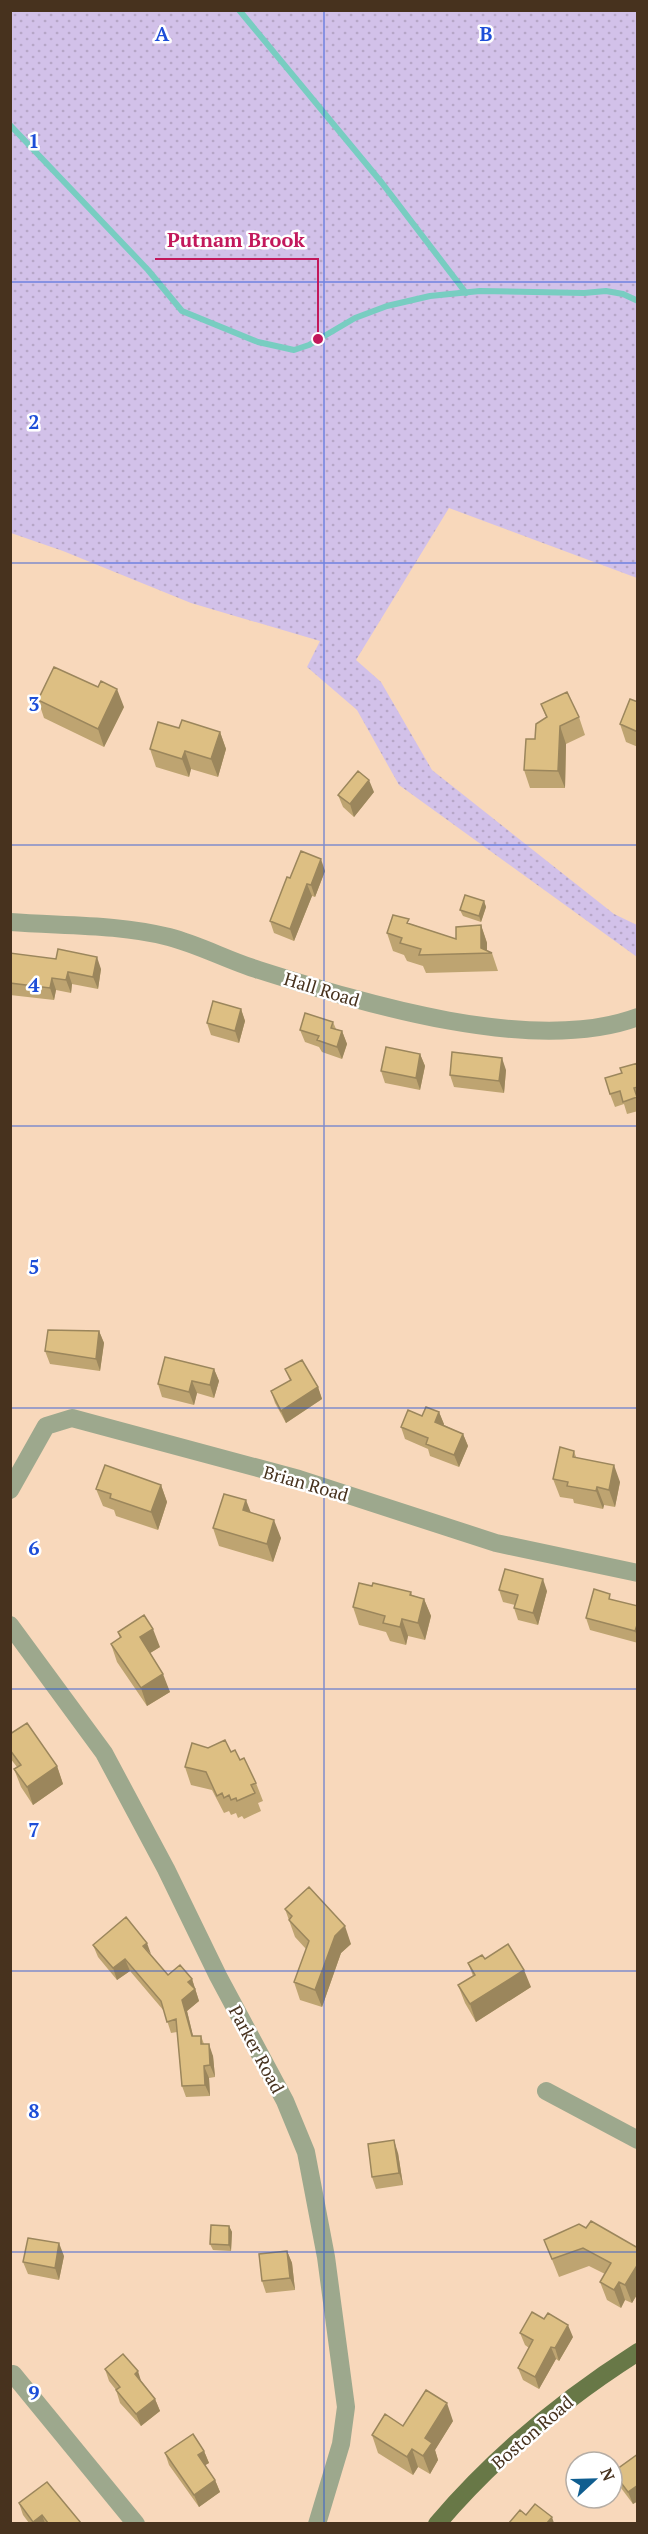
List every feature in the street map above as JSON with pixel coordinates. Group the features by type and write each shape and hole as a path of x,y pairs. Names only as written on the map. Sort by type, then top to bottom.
{"main road":[{"name":"Boston Road","path":"437,2523 519,2441 571,2398 638,2352"}],"street":[{"name":"Hall Road","path":"10,922 154,934 179,940 258,970 389,1009 485,1025 572,1031 602,1028 638,1017"},
{"name":"Brian Road","path":"10,1490 46,1426 72,1418 299,1479 496,1543 638,1573"},
{"name":"Parker Road","path":"10,1625 104,1753 285,2101 306,2152 326,2257 346,2407 341,2444 317,2523"},
{"path":"546,2091 638,2140"},
{"path":"13,2374 136,2523"}],"shaded area":[{"path":"11,10 637,11 637,578 449,508 356,660 381,682 432,770 614,914 637,925 637,957 399,785 357,710 307,667 320,641 191,603 63,551 11,533"}],"building":[{"path":"54,667 98,687 101,681 117,689 98,729 38,700"},
{"path":"567,692 579,717 560,726 558,771 524,770 526,739 535,739 536,724 547,717 541,704"},
{"path":"630,699 638,702 638,732 620,724"},
{"path":"182,720 220,732 211,759 185,751 182,759 150,749 158,722 179,728"},
{"path":"358,771 369,780 350,804 338,795"},
{"path":"301,851 321,859 311,885 307,884 290,929 270,921 287,877 290,878"},
{"path":"465,895 484,901 479,916 460,910"},
{"path":"393,915 409,919 407,923 456,939 456,927 481,925 481,948 492,953 419,955 421,949 400,943 402,938 387,933"},
{"path":"58,949 97,957 93,977 68,972 66,980 52,978 50,988 10,983 10,953 56,959"},
{"path":"213,1001 241,1009 235,1031 207,1023"},
{"path":"305,1013 333,1022 331,1028 342,1031 337,1047 317,1040 319,1036 300,1030"},
{"path":"386,1047 420,1054 416,1078 381,1071"},
{"path":"452,1052 502,1058 499,1081 450,1075"},
{"path":"638,1063 638,1087 634,1088 637,1097 623,1102 620,1091 610,1094 605,1078 622,1073 620,1068"},
{"path":"48,1330 99,1331 96,1359 45,1351"},
{"path":"165,1357 214,1369 210,1385 192,1381 189,1392 158,1384"},
{"path":"302,1360 318,1387 281,1411 271,1391 291,1380 285,1369"},
{"path":"426,1407 439,1412 435,1422 463,1434 454,1455 426,1444 428,1438 401,1427 408,1410 422,1416"},
{"path":"560,1447 574,1451 573,1457 614,1465 609,1490 597,1487 596,1491 567,1486 568,1482 553,1479"},
{"path":"105,1465 161,1485 151,1512 110,1498 111,1494 96,1489"},
{"path":"224,1494 246,1500 243,1510 274,1520 267,1544 213,1528"},
{"path":"505,1569 543,1579 533,1613 514,1608 518,1595 499,1590"},
{"path":"359,1583 372,1586 373,1583 411,1592 410,1595 424,1599 418,1623 402,1619 400,1627 383,1623 385,1616 353,1607"},
{"path":"594,1589 610,1594 609,1599 638,1606 638,1622 635,1631 586,1618"},
{"path":"144,1615 153,1629 140,1637 163,1674 141,1688 111,1644 121,1637 118,1632"},
{"path":"27,1723 57,1766 27,1787 14,1769 21,1765 10,1750 10,1734"},
{"path":"225,1740 231,1752 235,1750 240,1760 244,1758 256,1783 251,1785 255,1793 237,1801 236,1798 231,1800 229,1795 224,1798 222,1793 217,1796 206,1772 185,1767 192,1743 208,1748"},
{"path":"309,1887 345,1926 335,1936 315,1990 294,1982 309,1941 289,1920 292,1916 285,1909"},
{"path":"126,1917 147,1943 143,1946 168,1975 180,1965 192,1979 188,1982 195,1989 182,2000 192,2036 201,2036 201,2044 209,2044 210,2065 204,2066 205,2085 182,2086 176,2019 167,2022 161,2001 125,1959 113,1968 93,1945"},
{"path":"508,1944 524,1970 470,2004 458,1985 475,1975 468,1963 482,1955 485,1959"},
{"path":"394,2140 399,2173 372,2177 368,2144"},
{"path":"591,2221 638,2248 638,2264 625,2285 619,2282 614,2290 600,2282 611,2263 583,2248 552,2259 544,2240 579,2224 586,2228"},
{"path":"211,2225 229,2226 229,2245 210,2244"},
{"path":"28,2238 59,2243 55,2268 23,2262"},
{"path":"287,2251 290,2278 262,2281 259,2254"},
{"path":"532,2312 544,2319 548,2313 568,2325 555,2348 551,2347 535,2377 518,2368 533,2340 520,2333"},
{"path":"123,2354 138,2371 135,2374 155,2399 136,2414 116,2390 120,2387 105,2369"},
{"path":"426,2390 447,2403 425,2438 432,2443 423,2456 412,2449 407,2457 372,2435 385,2414 403,2426"},
{"path":"193,2434 204,2451 198,2455 215,2480 194,2495 165,2453"},
{"path":"638,2454 638,2485 628,2492 624,2487 624,2464"},
{"path":"47,2482 81,2523 48,2523 42,2515 33,2522 19,2503"},
{"path":"535,2504 552,2517 547,2523 509,2523 520,2510 526,2515"}],"waterway":[{"path":"239,10 382,183 466,293"},
{"path":"10,125 148,270 182,311 258,342 294,350 309,345 355,318 387,306 430,296 480,291 584,293 606,291 623,294 638,301"}],"place":[{"name":"Putnam Brook","path":"318,339"}]}
